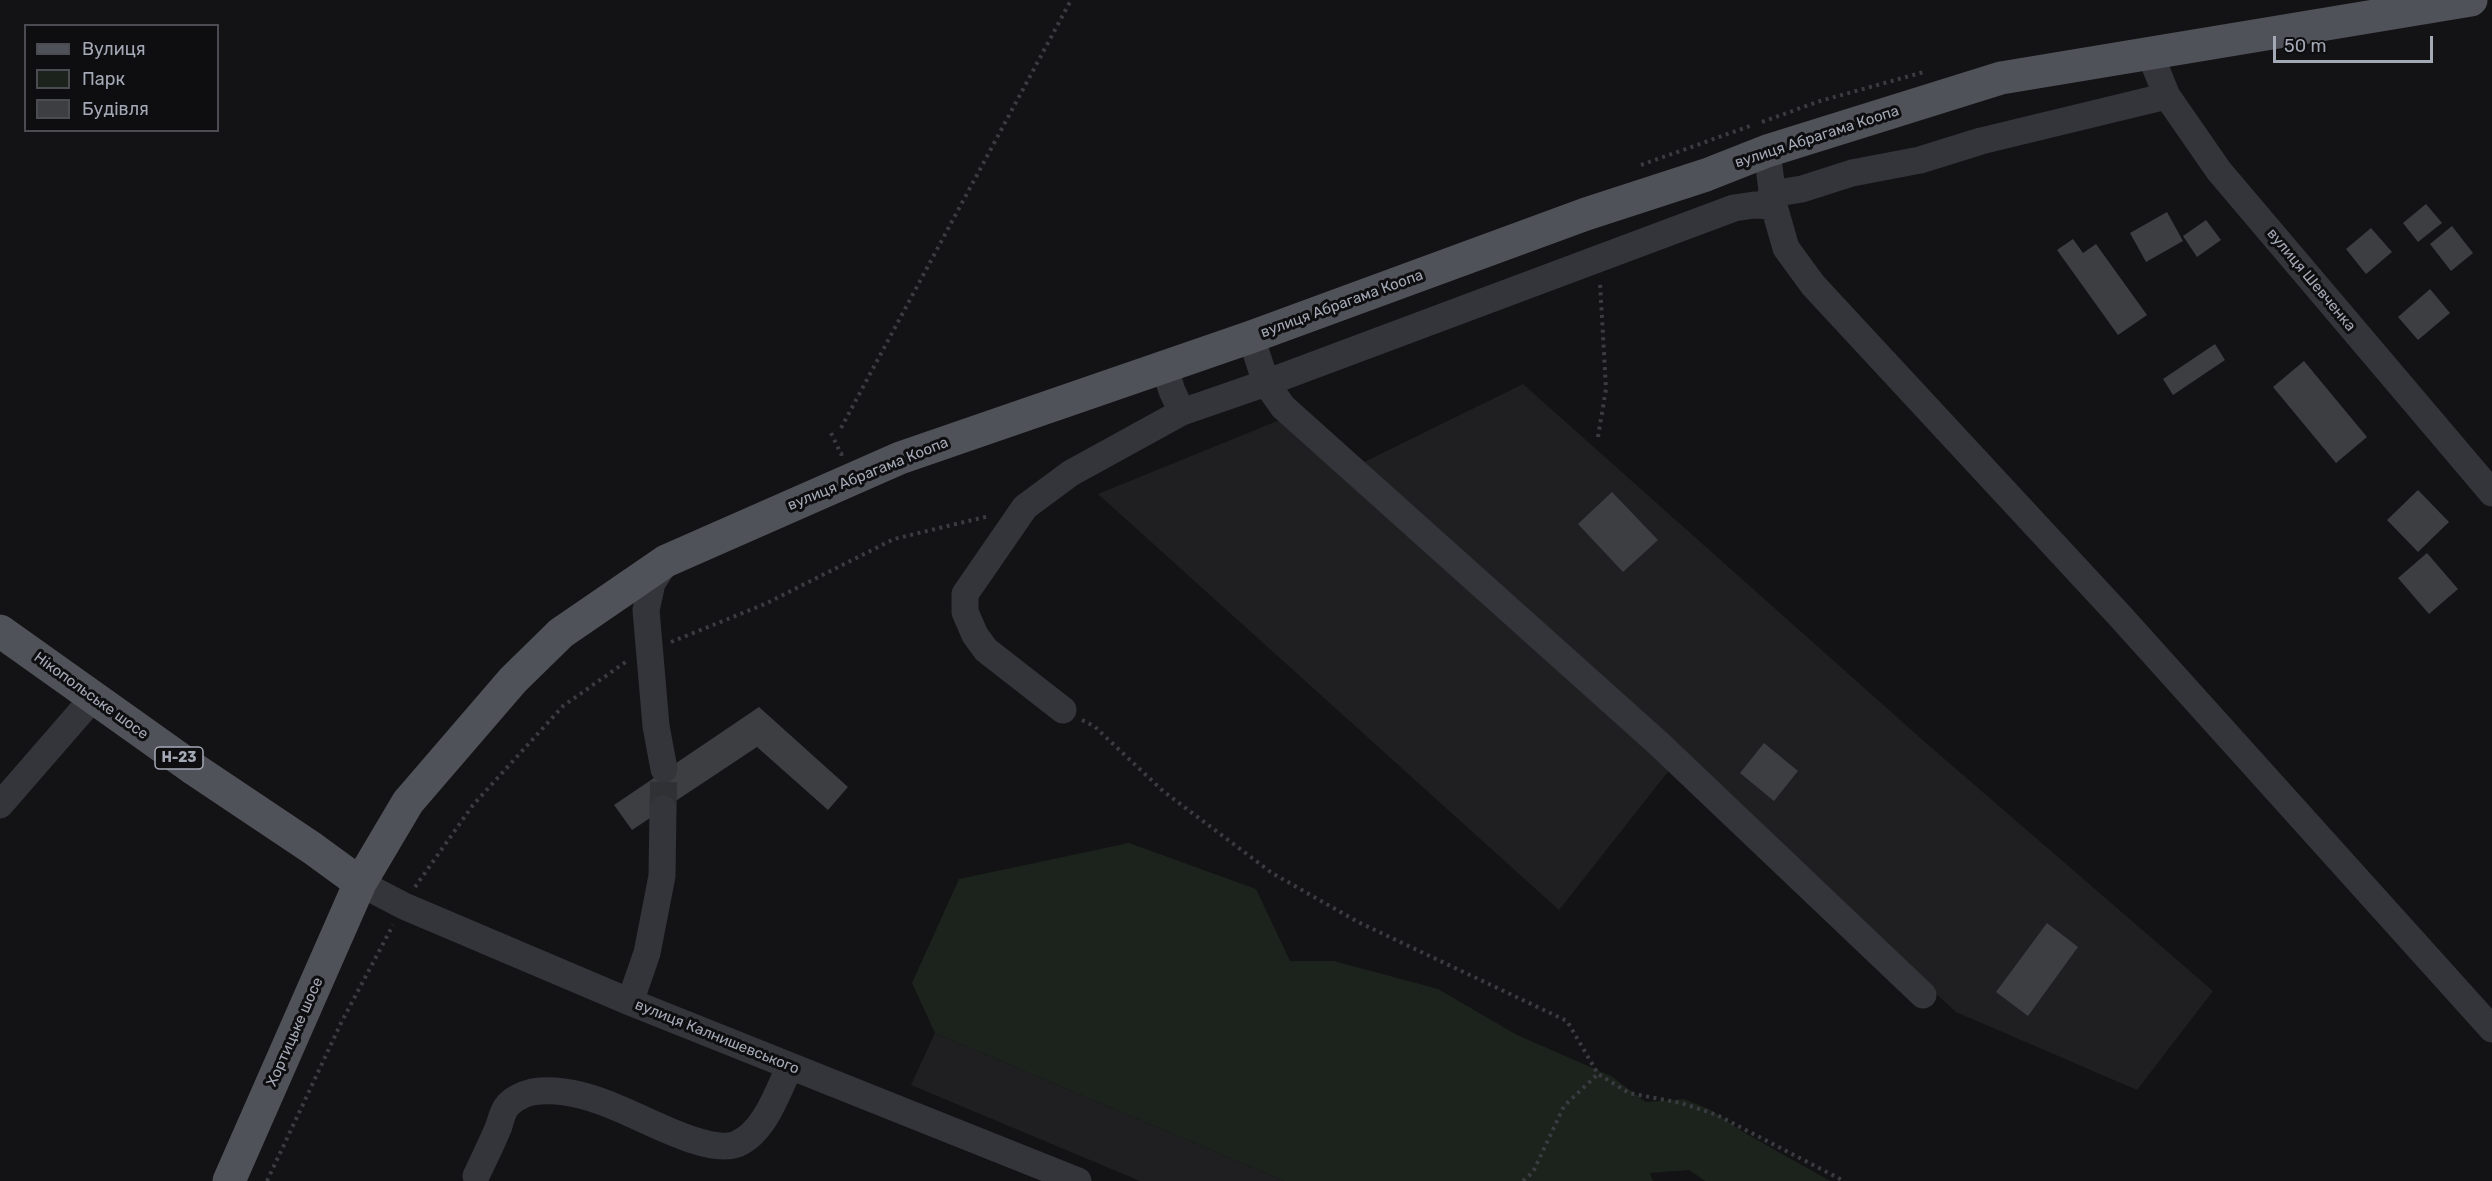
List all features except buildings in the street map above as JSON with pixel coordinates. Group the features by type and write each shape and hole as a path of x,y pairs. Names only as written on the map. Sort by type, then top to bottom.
{"main road":[{"name":"вулиця Абрагама Коопа","path":"360,883 408,802 513,680 561,633 666,561 900,458 1251,337 1586,214 1706,176 1767,151 2001,78 2471,0"},
{"name":"Нікопольське шосе","path":"0,631 360,883"},
{"name":"Хортицьке шосе","path":"230,1181 360,883"}],"street":[{"name":"вулиця Шевченка","path":"2150,54 2167,96 2218,171 2492,493"},
{"path":"1063,710 986,650 975,635 965,612 966,594 1025,507 1071,473 1182,412 1266,383 1734,208 1772,200 1852,173 1920,160 1981,141 2167,96"},
{"path":"1767,151 1772,200 1786,248 1813,285 2128,624 2492,1029"},
{"path":"1251,337 1266,383 1283,407 1658,743 1923,995"},
{"path":"1164,366 1182,412"},
{"path":"664,769 656,726 646,610 651,583 666,561"},
{"path":"0,805 93,698"},
{"path":"630,1002 647,953 662,876 663,809"},
{"name":"вулиця Калнишевського","path":"360,883 404,906 630,1002 1078,1181"},
{"path":"476,1176 508,1104 525,1094 546,1090 572,1093 619,1108 687,1137 716,1146 736,1144 750,1136 765,1115 790,1066"}],"path":[{"path":"841,428 1071,0"},
{"path":"1598,258 1606,389 1598,436"},
{"path":"267,1181 342,1021 427,868 473,805 562,706 650,645 670,642 765,604 894,539 1025,507"},
{"path":"1063,710 1094,726 1163,791 1272,873 1358,922 1567,1021 1598,1074 1629,1093 1681,1102 1717,1115 1844,1181"},
{"path":"1523,1181 1533,1172 1564,1106 1598,1074"}],"shaded area":[{"path":"1523,384 1926,743 2213,991 2137,1090 1956,1012 1678,759 1559,910 1098,494 1297,413 1356,466"},
{"path":"935,1033 1284,1181 1140,1181 911,1085"}],"green space":[{"path":"1129,843 1256,889 1290,961 1334,961 1438,989 1517,1035 1611,1076 1646,1102 1684,1099 1709,1109 1745,1133 1830,1181 1705,1181 1689,1170 1650,1173 1653,1181 1284,1181 935,1033 912,983 959,879"}],"tunnel":[{"path":"663,809 664,769"}]}
